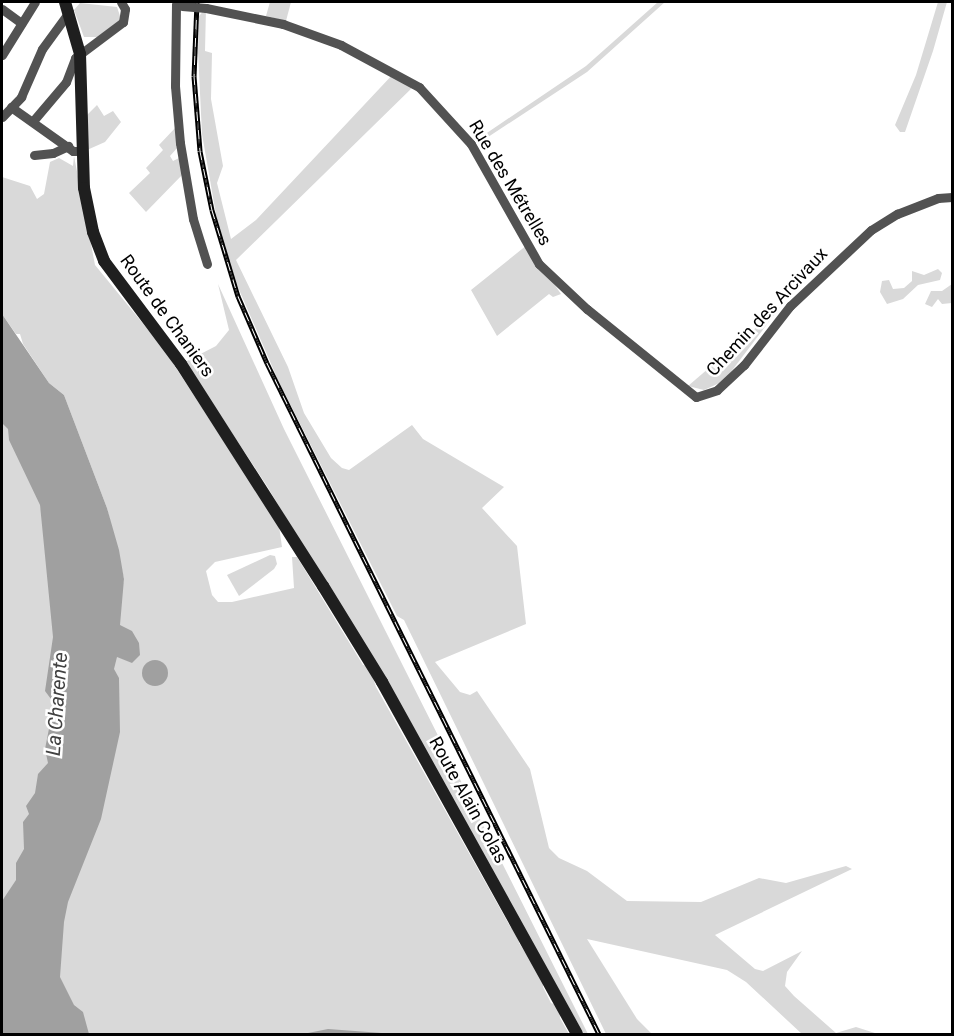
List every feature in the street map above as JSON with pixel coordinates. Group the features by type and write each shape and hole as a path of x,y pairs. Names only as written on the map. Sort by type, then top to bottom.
{"street":[{"path":"2,54 35,2"},
{"path":"33,121 66,82 80,54 123,22 125,9 121,2"},
{"path":"175,4 175,86 180,143 194,219 207,264"},
{"name":"Rue des Métrelles","path":"175,4 283,24 341,45 419,87 471,144 540,264 587,309 696,397"},
{"path":"2,117 21,97 42,49 67,7"},
{"name":"Route de Chaniers","path":"67,7 80,54 81,151 88,214 104,261 181,364 323,586"},
{"path":"2,9 21,22"},
{"path":"11,107 68,146 81,151"},
{"path":"34,155 53,153 68,146"},
{"name":"Chemin des Arcivaux","path":"696,397 717,390 744,365 790,306 871,230 907,210 938,198 952,197"},
{"name":"Route Alain Colas","path":"323,586 381,682 577,1035"}],"shaded area":[{"path":"270,2 291,2 286,21 266,16"},
{"path":"658,2 665,2 587,72 482,141 478,139 586,66"},
{"path":"938,2 947,2 905,132 900,132 895,125 916,75"},
{"path":"80,3 117,7 121,19 98,37 84,37 74,10"},
{"path":"206,8 205,51 212,53 211,99 223,166 217,183 231,239 256,220 395,72 415,85 236,260 288,367 304,413 331,458 342,468 349,470 412,425 423,439 504,487 482,508 517,546 526,624 435,662 460,692 470,695 477,691 530,769 549,848 559,858 587,871 627,901 701,902 759,878 786,883 846,866 852,869 715,935 755,969 763,971 802,951 787,972 785,986 794,996 836,1033 856,1027 878,1034 802,1034 746,982 727,970 587,939 637,1019 652,1034 606,1034 404,620 397,616 278,380 234,278 218,226 202,134 198,52 199,16"},
{"path":"97,105 104,116 113,111 121,122 105,142 87,150 87,115"},
{"path":"176,127 178,147 170,156 173,161 179,158 183,174 146,212 129,193 150,173 146,168 163,150 159,145"},
{"path":"74,156 95,265 163,348 279,526 282,547 215,562 206,571 212,595 218,602 232,602 294,588 292,557 297,557 363,665 369,666 376,687 511,928 517,929 519,943 543,979 543,987 551,1003 559,1006 560,1018 569,1034 28,1034 124,579 107,508 64,395 49,383 23,344 20,334 16,334 2,314 2,177 30,186 37,199 44,194 50,162 59,158 73,166"},
{"path":"527,245 561,294 553,297 549,294 497,336 471,290"},
{"path":"938,269 942,273 940,280 918,285 903,299 887,304 880,292 882,281 889,280 893,289 904,288 912,281 912,271 924,275"},
{"path":"218,284 284,429 588,1034 584,1034 409,724 267,486 185,362 216,346 229,330"},
{"path":"952,284 952,303 942,304 938,299 932,307 925,304 931,291 942,291"},
{"path":"780,307 724,381 704,390 688,386"},
{"path":"2,401 34,469 67,660 21,1034 2,1034"},
{"path":"270,555 275,556 277,564 274,569 239,596 227,575"}],"water":[{"name":"La Charente","path":"2,314 49,383 64,395 107,508 119,550 124,579 120,625 132,631 139,643 140,655 132,663 117,657 114,669 119,678 120,732 101,819 68,902 64,922 60,977 74,1005 83,1012 89,1034 2,1033 2,901 16,880 16,863 24,849 23,822 29,814 26,806 35,793 38,774 48,763 45,749 54,703 45,691 53,637 40,505 9,440 8,429 2,423"},
{"path":"155,660 164,664 168,673 164,682 155,686 146,682 142,673 146,664"},
{"path":"328,1029 395,1034 303,1034"}],"railway":[{"path":"197,2 194,76 200,151 212,210 238,296 267,363 599,1034"}]}
